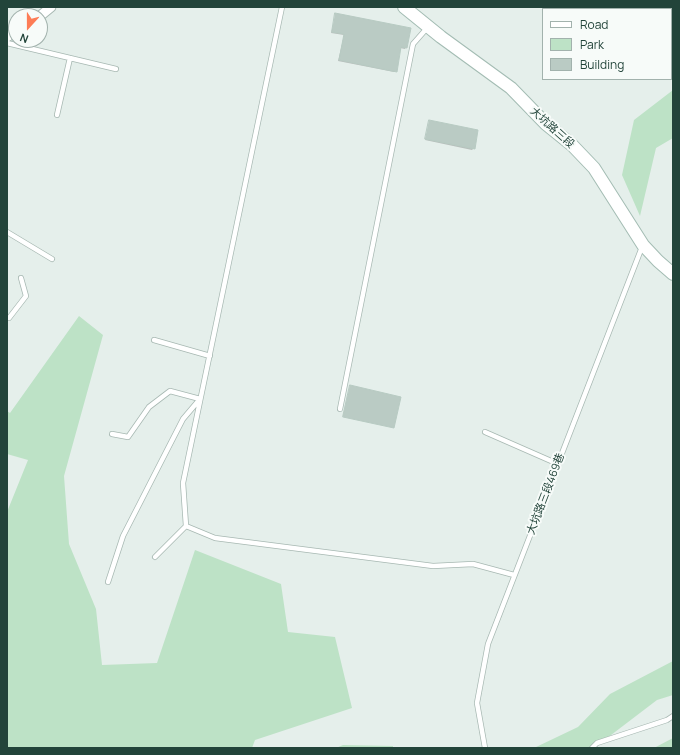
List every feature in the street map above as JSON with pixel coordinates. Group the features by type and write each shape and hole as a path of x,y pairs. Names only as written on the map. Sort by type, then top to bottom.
{"street":[{"name":"大坑路三段","path":"404,7 474,62 511,88 546,124 572,145 594,168 643,245 673,274"}],"lane":[{"path":"155,557 186,526 183,483 282,7"},
{"path":"340,409 413,44 428,27"},
{"path":"7,43 116,69"},
{"path":"57,115 70,58"},
{"path":"7,232 52,259"},
{"name":"大坑路三段469巷","path":"485,748 477,703 488,644 643,245"},
{"path":"7,318 9,318 26,296 21,278"},
{"path":"154,340 210,356"},
{"path":"112,434 128,437 149,407 170,391 200,399"},
{"path":"108,582 123,536 183,419 200,399"},
{"path":"485,432 558,464"},
{"path":"186,526 215,538 433,566 473,564 514,575"},
{"path":"592,748 597,743 667,720 673,716"}],"green space":[{"path":"673,14 673,53 672,52"},
{"path":"673,90 673,138 656,148 640,216 622,175 634,120"},
{"path":"79,316 103,335 64,476 69,544 96,609 102,665 157,663 195,550 281,584 288,632 335,637 352,708 255,740 252,748 7,748 7,512 28,460 7,454 7,411 10,413"},
{"path":"673,661 673,695 657,700 594,748 534,748 578,727 610,694"},
{"path":"673,738 673,748 654,748"},
{"path":"343,745 393,746 393,748 336,748"}],"building":[{"path":"335,13 411,28 407,48 401,47 397,72 339,60 344,34 332,32"},
{"path":"429,120 478,130 475,149 425,139"},
{"path":"350,385 401,397 394,428 343,417"}]}
